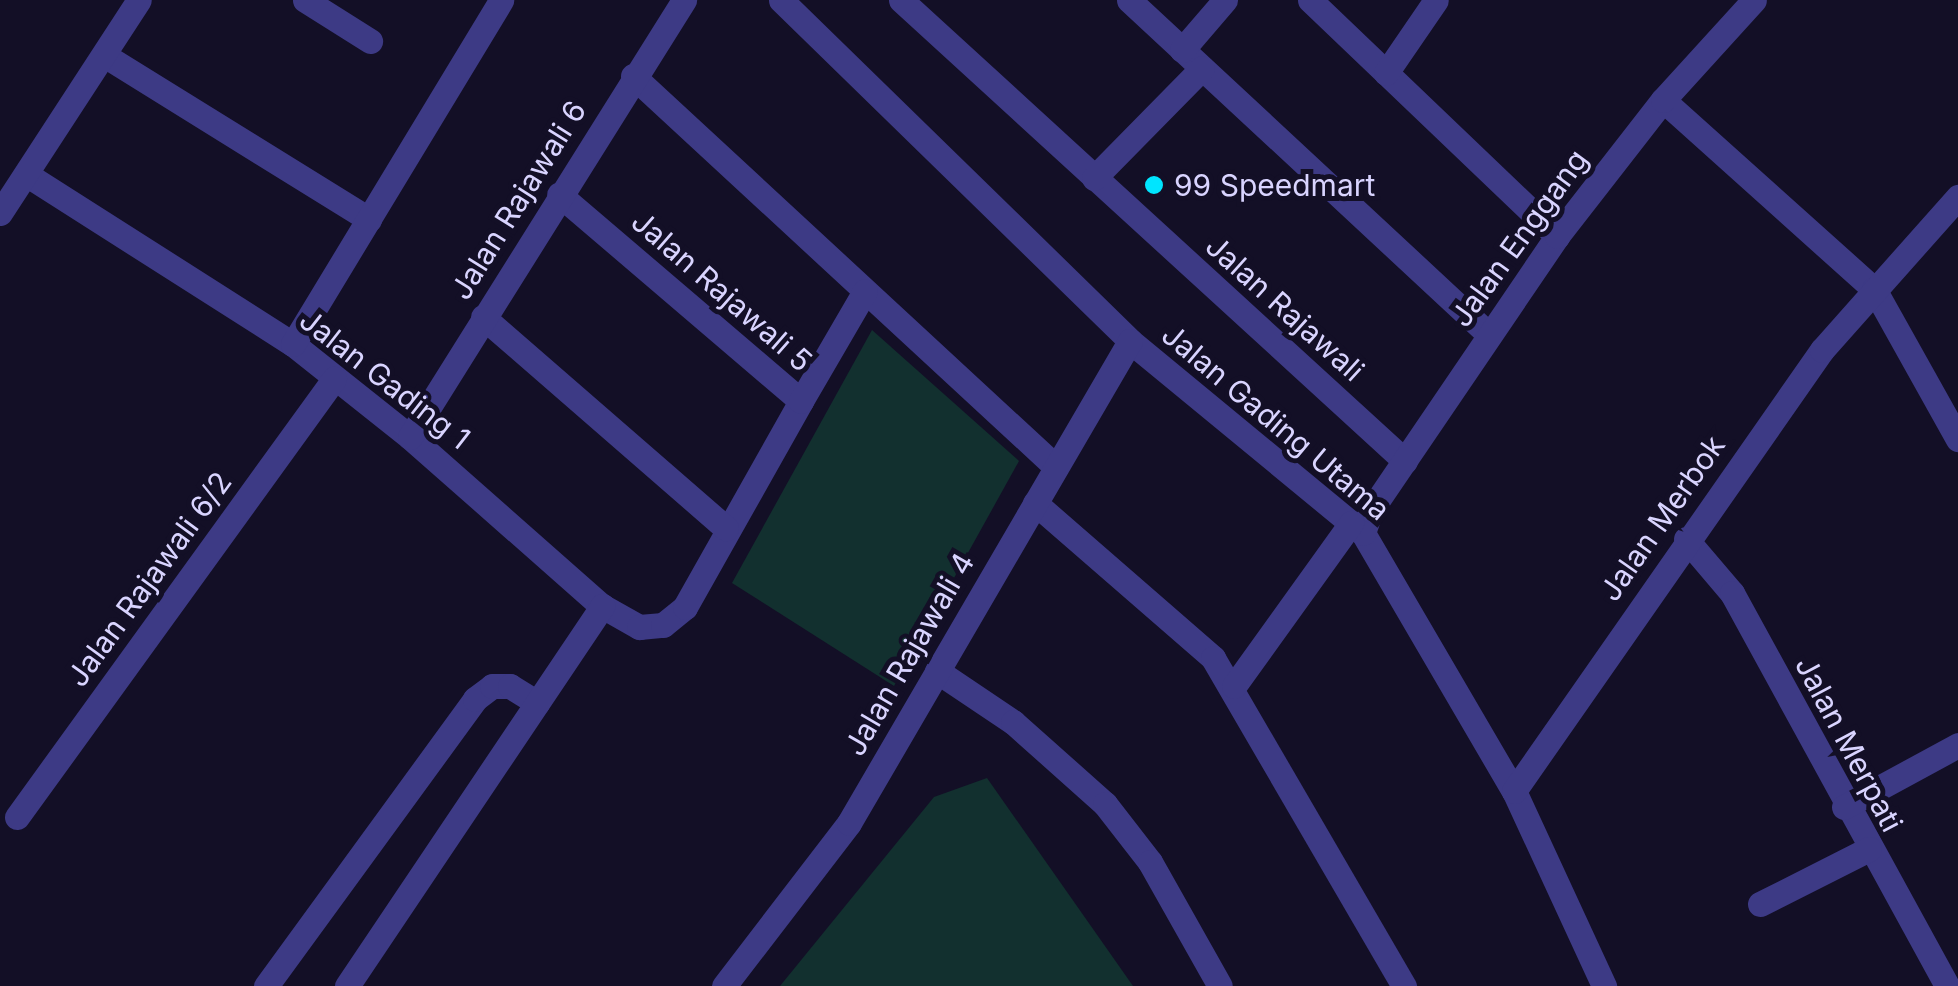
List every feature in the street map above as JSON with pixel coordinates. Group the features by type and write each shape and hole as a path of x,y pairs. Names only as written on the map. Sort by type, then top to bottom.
{"street":[{"path":"2,207 29,176 139,0"},
{"path":"306,0 370,41"},
{"path":"292,344 501,0"},
{"name":"Jalan Rajawali 6","path":"410,436 684,0"},
{"name":"Jalan Gading Utama","path":"781,0 1130,341 1357,528 1514,790 1604,986"},
{"name":"Jalan Rajawali","path":"901,0 1405,461"},
{"path":"1129,0 1488,334"},
{"path":"1182,50 1224,0"},
{"path":"1310,0 1558,236"},
{"path":"1386,74 1436,0"},
{"name":"Jalan Enggang","path":"1234,686 1357,528 1558,236 1663,100 1754,0"},
{"path":"104,56 369,220"},
{"path":"1094,178 1202,68"},
{"path":"633,76 1056,468"},
{"path":"1663,100 1874,290 1958,440"},
{"name":"Jalan Gading 1","path":"29,176 292,344 410,436 602,606 639,627 663,624 685,607"},
{"name":"Jalan Rajawali 5","path":"559,194 800,402 685,607"},
{"name":"Jalan Merbok","path":"1514,790 1686,539 1874,290 1958,196"},
{"path":"800,402 865,291"},
{"path":"483,316 726,528"},
{"name":"Jalan Rajawali 4","path":"724,986 848,822 1130,341"},
{"name":"Jalan Rajawali 6/2","path":"16,817 334,379"},
{"path":"1035,502 1193,638 1234,686 1404,986"},
{"name":"Jalan Merpati","path":"1686,539 1732,593 1844,806 1947,986"},
{"path":"347,986 602,606"},
{"path":"937,671 1014,722 1104,804 1150,862 1220,986"},
{"path":"266,986 476,699 492,686 510,686 537,703"},
{"path":"1844,806 1958,745"},
{"path":"1760,904 1869,849"}],"green space":[{"path":"872,330 1019,461 894,686 732,583"},
{"path":"987,778 1133,986 780,986 934,797"}],"place":[{"name":"99 Speedmart","path":"1154,185"}]}
